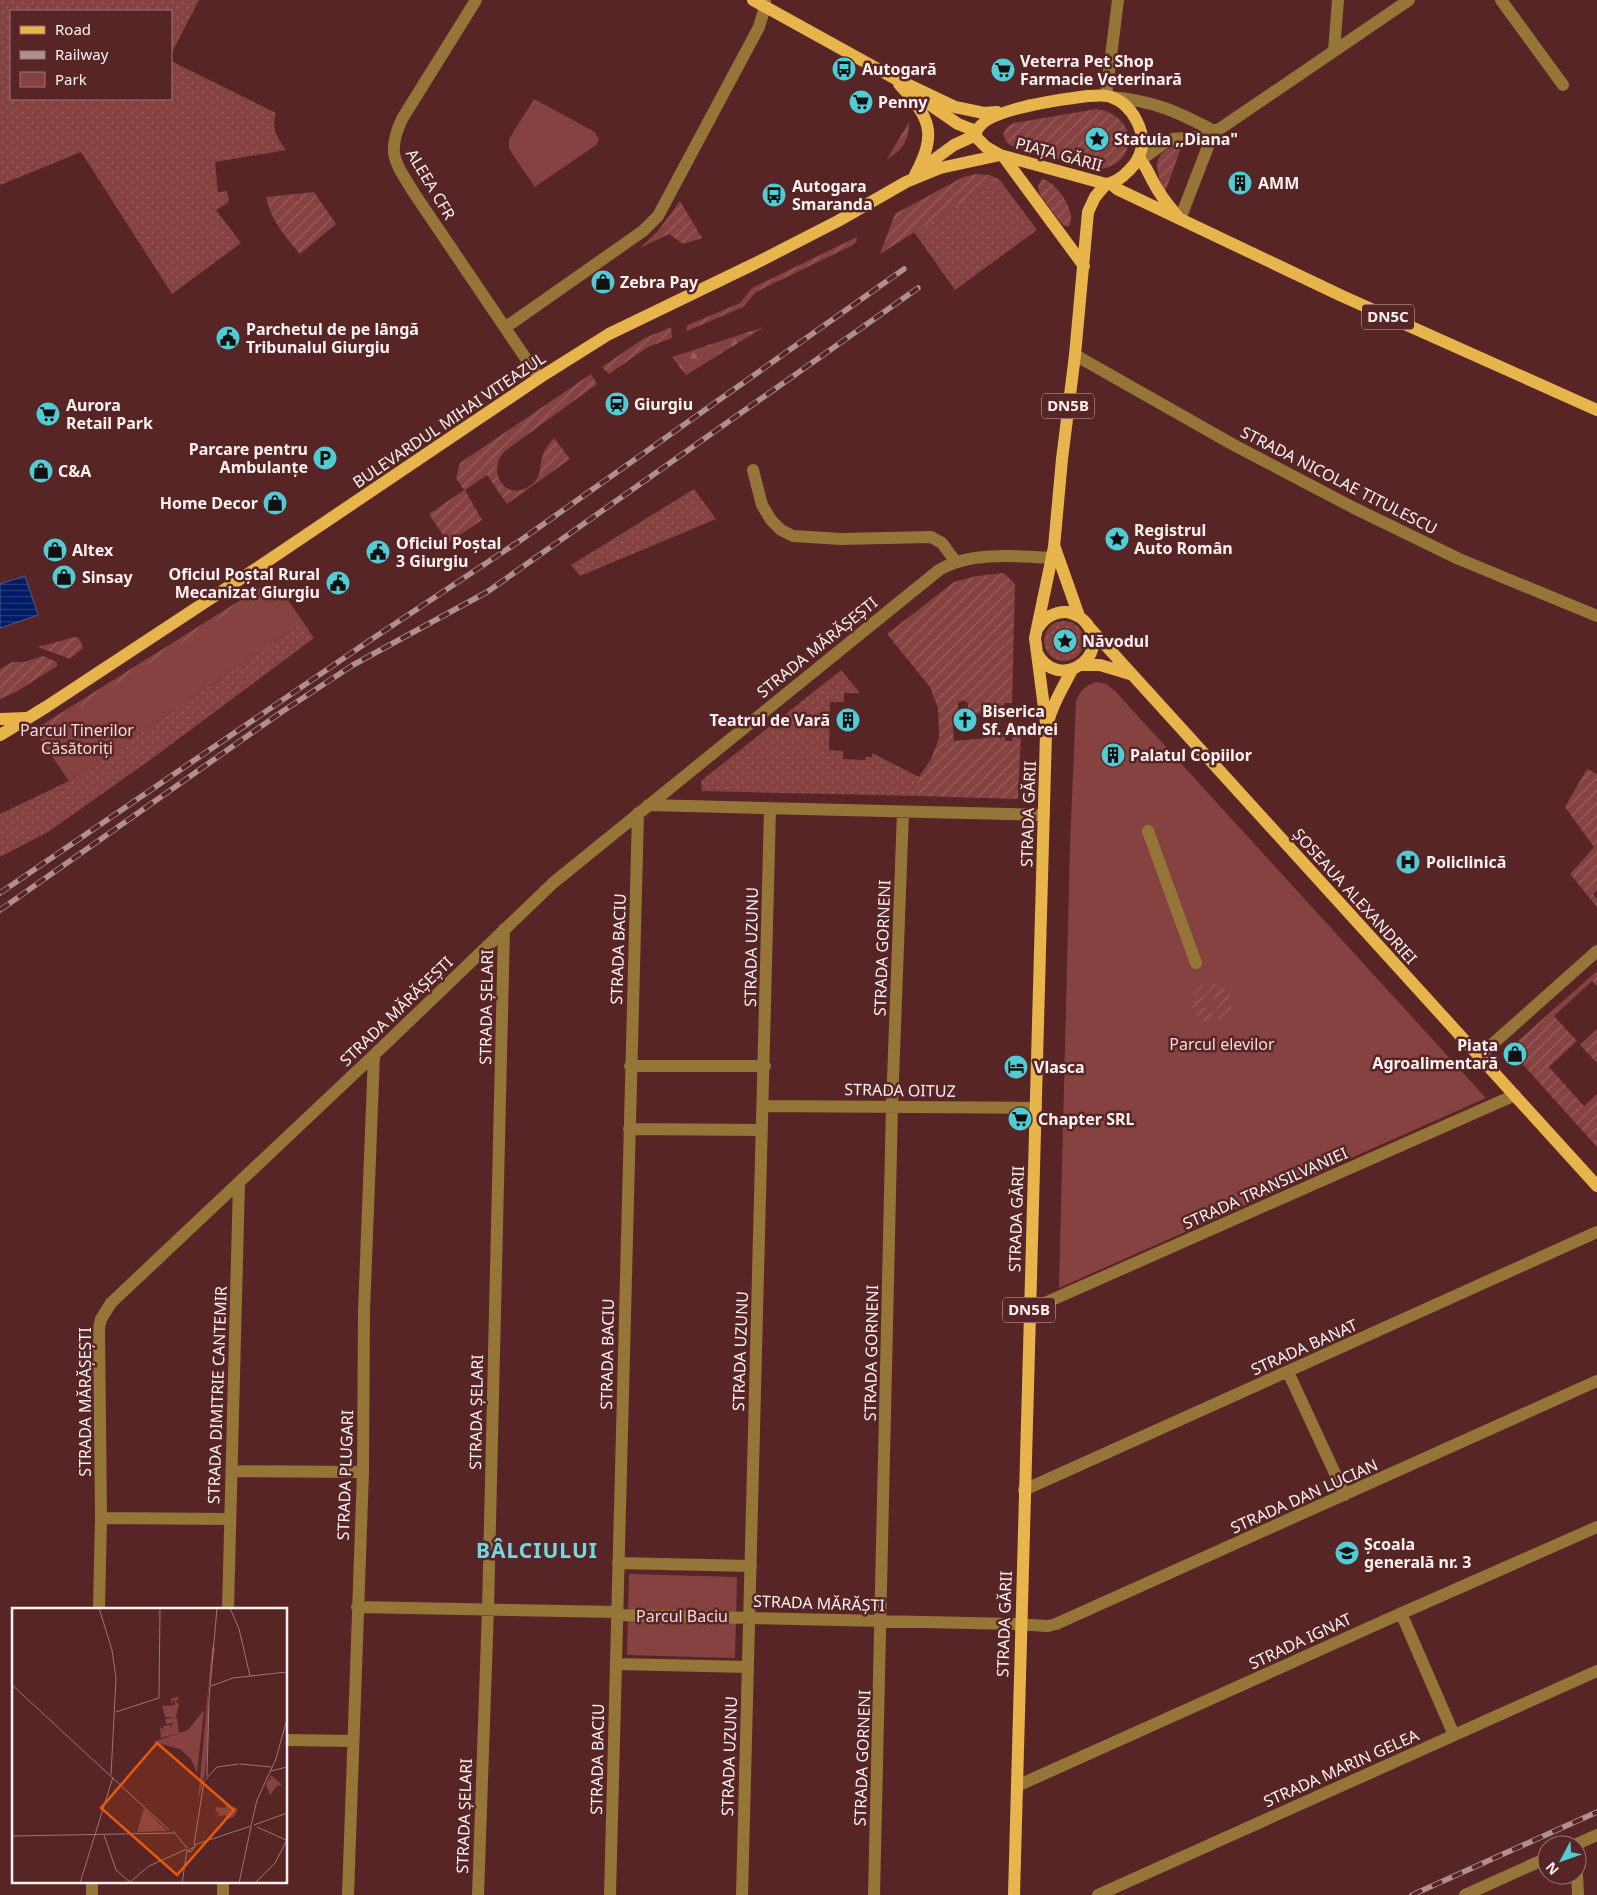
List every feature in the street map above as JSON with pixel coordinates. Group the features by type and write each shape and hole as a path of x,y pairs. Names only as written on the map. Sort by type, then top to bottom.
{"main road":[{"path":"753,0 765,4 894,78 962,109 984,113 1005,112"},
{"path":"894,78 948,118 976,133"},
{"path":"894,78 917,103 924,115 928,129 925,152 910,178"},
{"path":"1108,96 1127,107 1136,120 1140,129 1142,145 1139,157 1148,168 1160,194 1180,219"},
{"name":"PIAȚA GĂRII","path":"1108,96 1064,99 1005,112 983,122 976,133 977,139 986,147 1002,155 1108,184 1128,172 1139,157"},
{"name":"BULEVARDUL MIHAI VITEAZUL","path":"0,734 28,718 319,528 539,378 609,334 838,221 910,178 946,150 976,133"},
{"path":"1002,155 1084,266"},
{"name":"BULEVARDUL MIHAI VITEAZUL","path":"910,178 940,168 1002,155"},
{"name":"DN5C","path":"1108,184 1117,190 1351,300 1597,410"},
{"name":"DN5B","path":"1046,726 1035,643 1053,552 1075,355 1088,212 1093,201 1108,184"},
{"name":"DN5B","path":"1053,552 1078,616 1089,627 1093,637 1092,648 1088,657 1077,667"},
{"path":"1038,628 1044,619 1053,614 1063,612 1078,616"},
{"name":"ȘOSEAUA ALEXANDRIEI","path":"1089,627 1597,1186"},
{"path":"1037,653 1052,668 1062,671 1077,667 1100,665 1131,674"},
{"name":"STRADA GĂRII","path":"1014,1895 1046,726 1077,667"},
{"path":"0,719 28,718"}],"street":[{"name":"ALEEA CFR","path":"476,0 402,119 395,134 392,149 398,167 414,193 539,378"},
{"path":"1118,0 1108,96 1135,99 1162,106 1214,131"},
{"path":"1334,51 1338,0"},
{"path":"1139,157 1148,155 1173,139 1199,137 1214,131 1409,0"},
{"path":"1500,0 1563,85"},
{"path":"506,327 643,231 658,216 759,27 765,4"},
{"path":"1180,219 1214,131"},
{"name":"STRADA NICOLAE TITULESCU","path":"1075,355 1232,444 1354,508 1459,558 1597,616"},
{"path":"753,470 762,505 771,520 781,530 792,536 841,539 931,537 942,543 955,561"},
{"name":"STRADA MĂRĂȘEȘTI","path":"99,1608 102,1518 99,1328 101,1319 110,1304 553,883 939,570 955,561 1053,552"},
{"path":"648,805 1044,815"},
{"name":"STRADA UZUNU","path":"742,1895 765,1066 770,809"},
{"name":"STRADA GORNENI","path":"874,1895 882,1622 892,1106 903,812"},
{"name":"STRADA BACIU","path":"610,1895 638,813"},
{"path":"1148,831 1196,963"},
{"name":"STRADA ȘELARI","path":"478,1895 488,1609 504,929"},
{"path":"1479,1056 1597,951"},
{"name":"STRADA PLUGARI","path":"348,1895 363,1472 364,1311 374,1055"},
{"path":"630,1066 765,1066"},
{"name":"STRADA TRANSILVANIEI","path":"1029,1310 1515,1095"},
{"name":"STRADA OITUZ","path":"763,1106 1036,1108"},
{"path":"629,1129 762,1130"},
{"name":"STRADA DIMITRIE CANTEMIR","path":"228,1608 238,1182"},
{"name":"STRADA BANAT","path":"1024,1490 1597,1232"},
{"path":"1288,1372 1345,1495"},
{"name":"STRADA DAN LUCIAN","path":"1020,1624 1048,1626 1056,1624 1597,1381"},
{"path":"232,1471 363,1472"},
{"path":"102,1518 230,1519"},
{"name":"STRADA IGNAT","path":"1017,1786 1597,1527"},
{"path":"618,1563 751,1566"},
{"name":"STRADA MĂRĂȘTI","path":"357,1607 488,1609 882,1622 1020,1624"},
{"path":"1401,1613 1454,1735"},
{"path":"616,1664 748,1667"},
{"name":"STRADA MARIN GELEA","path":"1098,1895 1597,1671"},
{"path":"288,1740 353,1742"},
{"path":"1464,1895 1537,1862"},
{"path":"92,1882 92,1895"},
{"path":"223,1895 224,1882"}],"green space":[{"path":"0,0 199,0 172,52 172,10 10,10 10,100 172,100 172,61 276,113 274,124 276,133 286,150 215,162 218,192 227,191 229,202 216,210 241,243 172,294 81,152 0,185"},
{"path":"534,99 595,132 599,140 596,145 535,187 509,149 509,139"},
{"path":"1096,109 1111,113 1121,121 1127,130 1129,141 1126,151 1120,160 1110,166 1096,169 1012,146 1004,137 1004,131 1014,123"},
{"path":"909,122 908,134 904,144 887,159"},
{"path":"1183,143 1165,192 1158,175 1158,161 1165,150"},
{"path":"976,174 989,175 999,179 880,254 895,214 963,177"},
{"path":"999,179 1037,230 955,290 914,232"},
{"path":"1042,179 1053,185 1064,198 1071,213 1069,226 1061,223 1040,195 1038,186"},
{"path":"314,192 336,224 300,254 275,221 266,197"},
{"path":"680,201 702,238 683,244 669,234 640,248 658,231"},
{"path":"857,237 853,245 756,292 743,307 687,331 688,325 740,303 752,288"},
{"path":"671,327 672,338 648,347 609,374 602,367 643,339"},
{"path":"764,327 686,375 672,357"},
{"path":"591,374 597,384 505,451 499,459 497,467 498,476 501,483 514,491 522,490 531,485 539,476 543,455 554,438 570,459 507,504 487,475 465,490 482,520 448,543 429,514 464,490 456,478 460,463"},
{"path":"694,489 716,519 580,576 571,565"},
{"path":"1004,573 1015,584 1012,703 1004,703 1004,712 968,714 968,703 963,700 958,703 959,714 952,716 954,741 988,738 992,732 997,732 998,738 1002,738 1002,732 1005,732 1005,741 1012,741 1013,732 1021,733 1018,799 919,796 919,777 931,759 939,738 938,708 930,687 887,634 954,582 976,576"},
{"name":"Parcul Tinerilor Căsătoriți","path":"273,585 280,588 303,622 69,781 34,730 260,588"},
{"path":"273,585 37,734 34,730 260,588"},
{"path":"1068,621 1075,624 1081,630 1084,641 1083,649 1075,658 1068,661 1060,661 1053,658 1045,649 1044,637 1047,630 1056,622"},
{"path":"303,622 314,638 150,760 48,832 0,857 0,814 69,781"},
{"path":"75,637 79,638 83,648 70,659 38,647"},
{"path":"43,656 57,662 57,666 16,692 0,699 0,669 12,662 24,662"},
{"path":"841,670 860,693 844,693 844,702 830,702 829,750 843,751 843,759 865,760 866,757 872,757 872,753 919,777 919,796 702,791 701,781"},
{"name":"Parcul elevilor","path":"1096,682 1106,684 1115,691 1486,1098 1059,1288 1070,845 1076,701 1083,689"},
{"path":"1587,769 1597,774 1597,890 1593,894 1597,899 1597,907 1570,874 1594,847 1565,807"},
{"path":"1597,971 1597,986 1592,981 1554,1016 1577,1041 1549,1067 1584,1106 1597,1094 1597,1147 1509,1049"},
{"path":"1206,983 1215,983 1222,986 1230,996 1230,1010 1220,1022 1216,1010 1219,1002 1211,996"},
{"path":"1202,985 1206,998 1203,1003 1204,1008 1211,1012 1215,1023 1201,1019 1193,1010 1193,997"},
{"path":"1597,1029 1597,1063 1580,1045"},
{"name":"Parcul Baciu","path":"629,1574 737,1577 735,1658 627,1655"}],"shaded area":[{"path":"25,576 38,615 0,628 0,584"}],"railway":[{"path":"0,893 363,645 521,540 904,269"},
{"path":"0,910 283,711 353,665 487,592 918,288"},
{"path":"1412,1895 1597,1812"}],"place":[{"name":"Autogară","path":"844,69"},
{"name":"Veterra Pet Shop Farmacie Veterinară","path":"1003,70"},
{"name":"Penny","path":"861,102"},
{"name":"Statuia ,,Diana\"","path":"1097,139"},
{"name":"AMM","path":"1240,183"},
{"name":"Autogara Smaranda","path":"774,195"},
{"name":"Zebra Pay","path":"603,282"},
{"name":"Parchetul de pe lângă Tribunalul Giurgiu","path":"228,338"},
{"name":"Giurgiu","path":"617,404"},
{"name":"Aurora Retail Park","path":"48,414"},
{"name":"Parcare pentru Ambulanțe","path":"325,458"},
{"name":"C&A","path":"41,471"},
{"name":"Home Decor","path":"275,503"},
{"name":"Registrul Auto Român","path":"1117,539"},
{"name":"Altex","path":"55,550"},
{"name":"Oficiul Poștal 3 Giurgiu","path":"378,552"},
{"name":"Sinsay","path":"64,577"},
{"name":"Oficiul Poștal Rural Mecanizat Giurgiu","path":"338,583"},
{"name":"Năvodul","path":"1065,641"},
{"name":"Teatrul de Vară","path":"848,720"},
{"name":"Biserica Sf. Andrei","path":"965,720"},
{"name":"Palatul Copiilor","path":"1113,755"},
{"name":"Policlinică","path":"1408,862"},
{"name":"Piața Agroalimentară","path":"1515,1054"},
{"name":"Vlasca","path":"1016,1067"},
{"name":"Chapter SRL","path":"1020,1119"},
{"name":"Școala generală nr. 3","path":"1347,1553"}],"district":[{"name":"BÂLCIULUI","path":"537,1551"}]}
